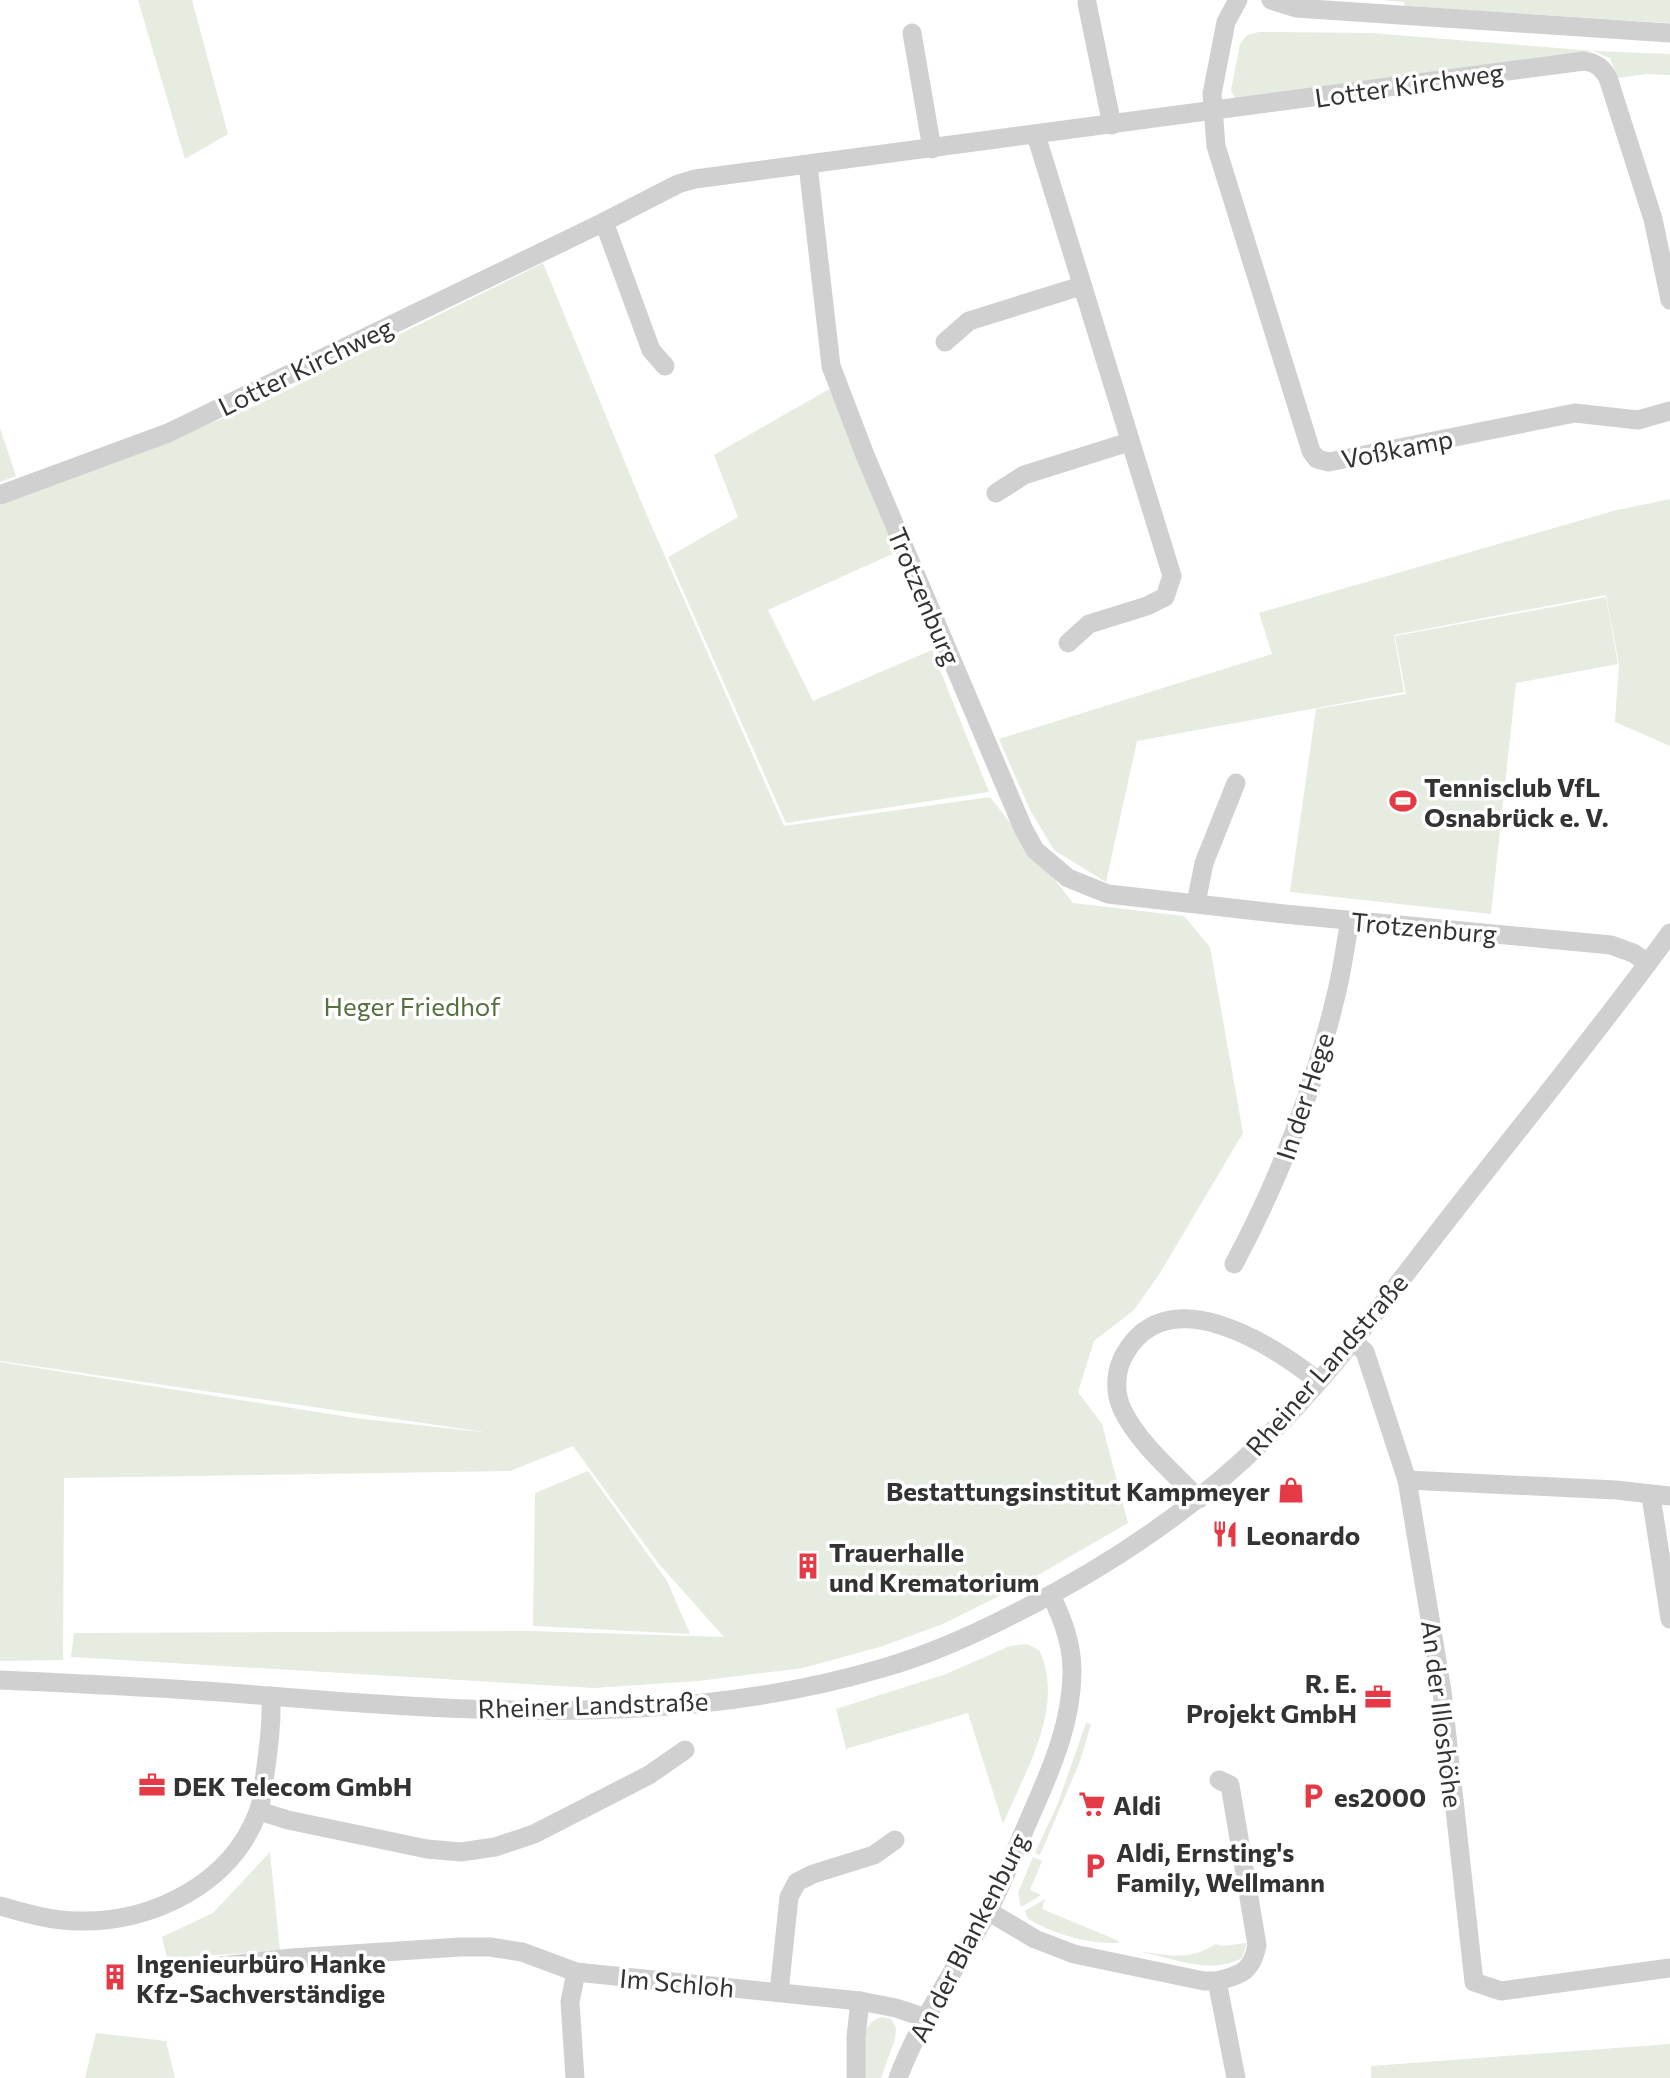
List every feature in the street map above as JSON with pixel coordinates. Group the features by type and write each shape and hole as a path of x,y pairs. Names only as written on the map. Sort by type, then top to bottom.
{"street":[{"path":"1212,111 1212,94 1226,22 1238,0"},
{"path":"1272,0 1296,8 1331,11 1670,33"},
{"path":"1087,2 1111,125"},
{"path":"912,33 932,149"},
{"name":"Lotter Kirchweg","path":"0,495 168,433 678,184 695,179 1584,61 1595,63 1604,70 1653,219 1670,300"},
{"name":"Voßkamp","path":"1212,111 1216,146 1311,451 1317,459 1329,462 1575,413 1638,420 1670,411"},
{"path":"1036,135 1172,576 1165,597 1147,606 1089,624 1068,643"},
{"name":"Trotzenburg","path":"808,165 831,366 865,455 1023,828 1035,850 1069,878 1108,894 1611,945 1633,953 1648,963"},
{"path":"604,222 651,350 665,366"},
{"path":"945,342 969,321 1081,286"},
{"path":"996,493 1024,475 1129,442"},
{"path":"1196,903 1204,863 1236,783"},
{"name":"In der Hege","path":"1234,1264 1276,1180 1307,1096 1336,997 1350,920"},
{"name":"Rheiner Landstraße","path":"0,1680 125,1685 432,1708 640,1708 747,1697 813,1685 885,1668 957,1642 1114,1560 1199,1499 1247,1457 1352,1340 1670,933"},
{"path":"1199,1499 1138,1434 1122,1409 1118,1398 1119,1364 1132,1342 1155,1326 1171,1320 1189,1318 1208,1321 1280,1354 1318,1381"},
{"name":"An der Illoshöhe","path":"1352,1340 1365,1352 1407,1480 1443,1690 1474,1982 1501,1991 1670,1968"},
{"path":"1407,1480 1616,1490 1660,1496 1670,1619"},
{"name":"An der Blankenburg","path":"898,2078 926,2018 988,1911 1049,1776 1069,1710 1072,1671 1068,1636 1063,1618 1051,1595"},
{"path":"0,1906 38,1917 76,1922 122,1918 145,1912 187,1894 215,1874 241,1843 259,1811 271,1735 271,1696"},
{"name":"Rheiner Landstraße","path":"259,1811 288,1820 427,1849 461,1852 495,1847 545,1828 649,1775 685,1750"},
{"path":"988,1911 1035,1939 1074,1954 1204,1981 1233,1978 1245,1971 1254,1961 1257,1945 1230,1785 1219,1780"},
{"path":"779,1992 789,1897 797,1882 813,1874 874,1855 895,1840"},
{"name":"Im Schloh","path":"222,1966 317,1956 490,1947 522,1952 576,1972 860,2001 896,2008 926,2018"},
{"path":"575,2078 570,2002 576,1972"},
{"path":"1217,1981 1237,2078"},
{"path":"856,2078 856,2037 860,2001"}],"green space":[{"path":"138,0 192,0 228,134 185,159"},
{"path":"1382,0 1670,0 1670,23 1405,6 1404,2"},
{"path":"1259,32 1371,33 1594,51 1670,54 1670,75 1646,74 1618,78 1610,58 1593,51 1236,101 1231,90 1240,44 1247,35"},
{"name":"Heger Friedhof","path":"543,263 645,511 784,826 990,797 1073,903 1184,916 1210,947 1243,1133 1160,1273 1134,1310 1094,1341 1078,1392 1102,1424 1128,1523 1019,1586 943,1624 880,1647 803,1668 698,1681 594,1688 71,1657 74,1633 530,1631 724,1637 659,1564 573,1446 510,1471 64,1478 63,1660 0,1661 0,1362 355,1418 491,1433 0,1361 0,505 257,405"},
{"path":"831,388 899,551 768,610 813,701 932,650 989,792 786,823 668,557 738,517 714,455"},
{"path":"0,428 16,476 0,482"},
{"path":"1670,499 1670,746 1615,722 1619,664 1606,595 1394,635 1404,692 1137,741 1106,882 1054,850 1030,810 999,739 1272,654 1259,613 1613,511"},
{"name":"Tennisclub VfL Osnabrück e. V.","path":"1606,597 1618,664 1516,683 1491,914 1290,892 1316,709 1406,694 1395,636"},
{"path":"588,1471 667,1581 690,1634 533,1626 535,1493"},
{"path":"1027,1644 1039,1650 1046,1672 1048,1694 1039,1738 1003,1824 968,1713 846,1749 836,1709 946,1674 1010,1646"},
{"path":"1086,1723 1091,1724 1080,1761 1040,1855 1035,1853 1058,1803"},
{"path":"270,1852 280,1951 167,1958 162,1937 213,1913"},
{"path":"1033,1857 1042,1861 1030,1890 1041,1895 1021,1907 1018,1893"},
{"path":"1045,1899 1042,1909 1119,1943 1072,1937 1028,1919 1025,1911"},
{"path":"1247,1943 1242,1958 1218,1965 1193,1964 1142,1952 1189,1955 1216,1944 1223,1946"},
{"path":"882,2017 891,2019 896,2028 895,2039 881,2078 864,2078 865,2034 868,2026"},
{"path":"96,2033 166,2041 175,2078 85,2078"},
{"path":"1670,2044 1670,2078 1371,2078 1371,2066"}],"place":[{"name":"Tennisclub VfL Osnabrück e. V.","path":"1403,801"},
{"name":"Bestattungsinstitut Kampmeyer","path":"1291,1490"},
{"name":"Leonardo","path":"1225,1534"},
{"name":"Trauerhalle und Krematorium","path":"808,1566"},
{"name":"R. E. Projekt GmbH","path":"1378,1697"},
{"name":"DEK Telecom GmbH","path":"152,1785"},
{"name":"es2000","path":"1313,1796"},
{"name":"Aldi","path":"1092,1804"},
{"name":"Aldi, Ernsting's Family, Wellmann","path":"1095,1866"},
{"name":"Ingenieurbüro Hanke Kfz-Sachverständige","path":"115,1977"}]}
